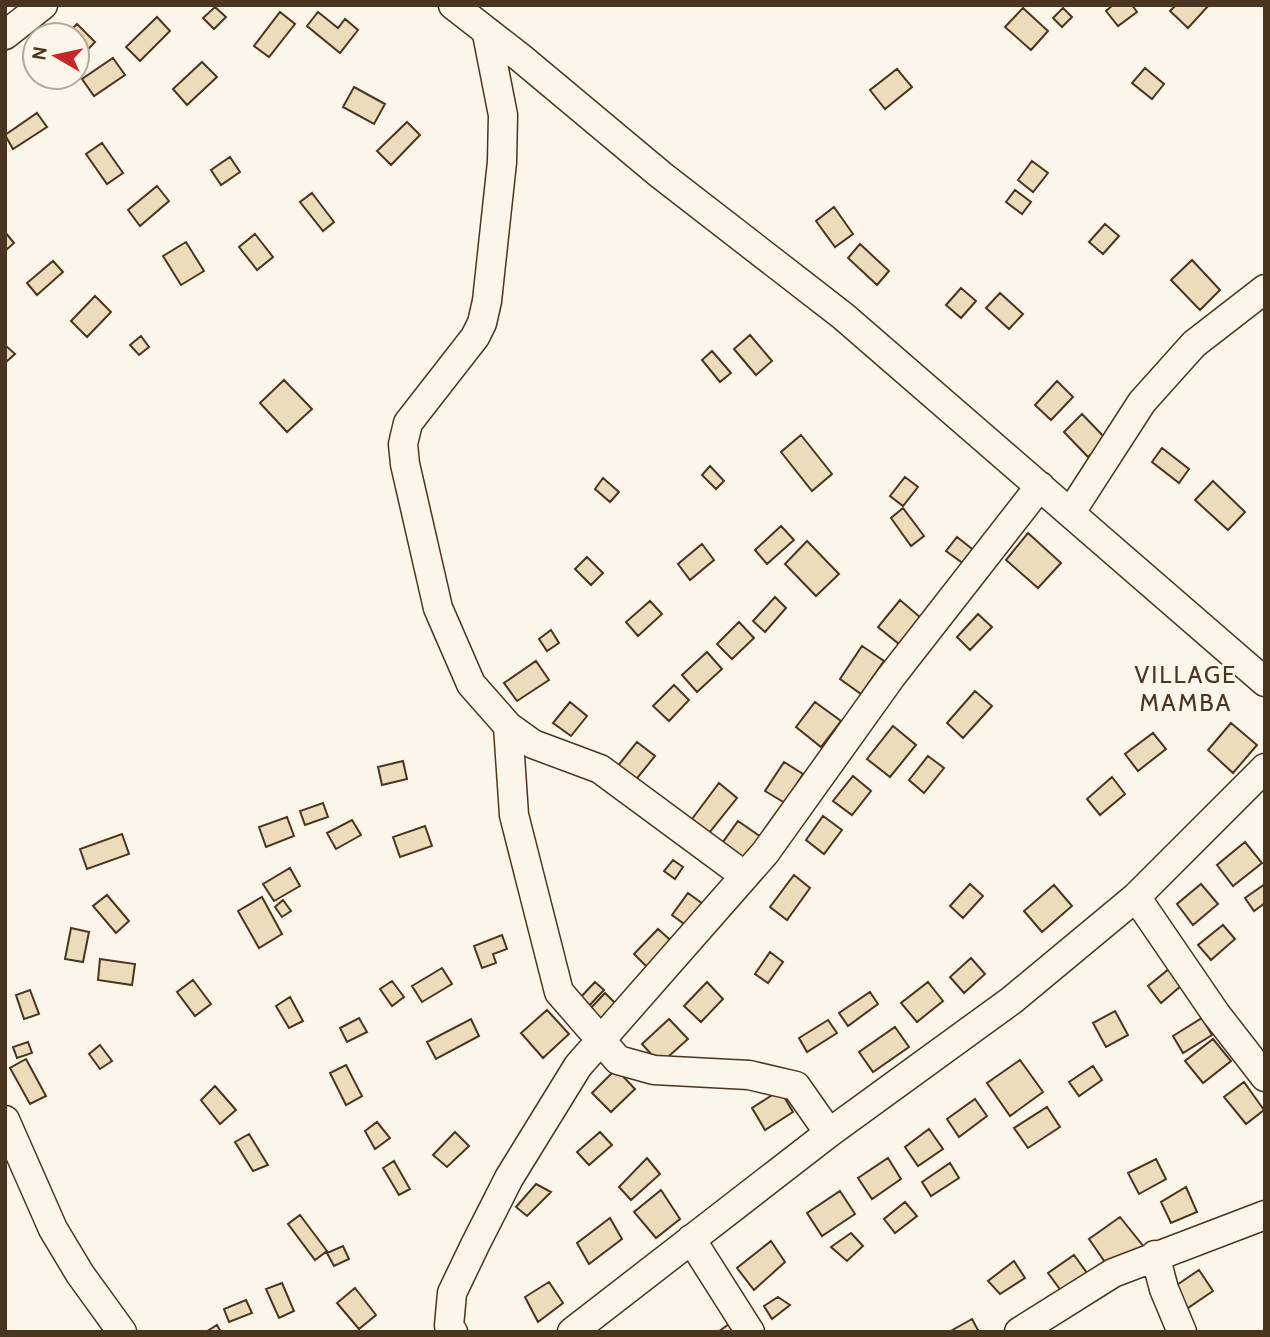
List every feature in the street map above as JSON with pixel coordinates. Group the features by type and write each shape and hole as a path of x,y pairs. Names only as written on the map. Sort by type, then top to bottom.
{"street":[{"path":"5,35 43,5"},
{"path":"453,5 661,175 843,316 1265,682"},
{"path":"487,34 503,115 502,162 487,301 482,323 475,337 408,423 403,444 405,464 438,608 471,684 508,726 533,744 600,769 745,876"},
{"path":"1071,512 1142,402 1194,344 1265,289"},
{"path":"453,1332 449,1326 452,1293 474,1245 509,1178 578,1066 765,853 891,677 1040,486"},
{"path":"508,726 514,815 559,992 618,1060 654,1070 749,1075 796,1086 829,1133"},
{"path":"572,1332 829,1133 1012,1000 1136,897 1265,768"},
{"path":"1136,897 1216,1014 1265,1077"},
{"path":"5,1120 53,1229 80,1274 122,1332"},
{"path":"1019,1332 1113,1273 1265,1215"},
{"path":"691,1239 750,1332"},
{"path":"1155,1255 1164,1289 1182,1332"}],"building":[{"path":"1113,5 1132,5 1137,12 1118,26 1106,11"},
{"path":"1176,5 1209,5 1188,28 1170,11"},
{"path":"215,7 226,17 214,29 203,18"},
{"path":"1023,8 1048,31 1031,50 1005,27"},
{"path":"1063,8 1072,17 1062,27 1053,18"},
{"path":"280,12 295,24 269,57 254,46"},
{"path":"318,12 338,28 345,19 358,30 340,53 307,26"},
{"path":"157,17 170,31 140,61 126,47"},
{"path":"113,58 125,75 94,96 90,91 91,73"},
{"path":"202,62 217,77 187,105 173,89"},
{"path":"1145,68 1164,84 1152,99 1132,83"},
{"path":"897,69 912,87 885,109 870,90"},
{"path":"354,87 385,104 374,124 343,107"},
{"path":"37,113 47,127 13,149 5,135"},
{"path":"407,122 420,135 391,165 377,151"},
{"path":"102,143 123,173 107,184 86,154"},
{"path":"230,157 240,172 221,185 211,170"},
{"path":"1032,161 1048,173 1033,192 1018,180"},
{"path":"157,186 169,201 140,226 128,210"},
{"path":"1015,190 1031,202 1022,214 1006,202"},
{"path":"312,193 334,222 323,231 300,202"},
{"path":"834,207 853,234 835,247 816,221"},
{"path":"1105,224 1119,236 1103,254 1089,242"},
{"path":"5,232 14,243 5,251"},
{"path":"255,234 273,257 257,270 239,247"},
{"path":"186,242 204,271 181,285 163,256"},
{"path":"860,244 889,271 877,285 848,258"},
{"path":"1192,260 1220,290 1200,310 1171,280"},
{"path":"53,261 63,272 37,295 27,283"},
{"path":"961,288 976,301 961,318 946,305"},
{"path":"1000,293 1023,314 1009,329 986,308"},
{"path":"95,296 111,312 87,337 71,321"},
{"path":"750,335 772,361 756,375 734,349"},
{"path":"141,336 149,347 139,355 130,345"},
{"path":"5,345 15,354 5,363"},
{"path":"712,351 731,373 720,382 702,360"},
{"path":"284,380 312,409 287,432 260,403"},
{"path":"1057,381 1073,397 1051,420 1035,405"},
{"path":"1082,414 1107,440 1088,457 1064,432"},
{"path":"801,435 832,474 812,491 781,452"},
{"path":"1162,448 1189,469 1179,483 1152,462"},
{"path":"710,466 724,481 716,489 702,475"},
{"path":"905,477 918,487 903,506 890,496"},
{"path":"603,478 619,492 610,502 595,489"},
{"path":"1213,481 1245,512 1228,530 1195,500"},
{"path":"903,508 924,536 911,546 891,518"},
{"path":"781,526 794,540 767,564 755,550"},
{"path":"1028,533 1061,563 1038,588 1006,560"},
{"path":"957,537 981,556 971,569 946,551"},
{"path":"807,541 839,574 816,596 785,564"},
{"path":"702,544 714,560 690,580 678,564"},
{"path":"587,557 603,573 591,585 575,569"},
{"path":"775,597 786,608 765,632 753,621"},
{"path":"900,600 921,618 899,644 878,627"},
{"path":"650,601 662,614 638,636 626,622"},
{"path":"978,614 992,627 970,650 957,637"},
{"path":"739,622 754,638 732,659 717,644"},
{"path":"551,630 559,643 547,651 539,639"},
{"path":"862,646 884,661 861,694 840,679"},
{"path":"707,652 722,669 697,692 682,675"},
{"path":"536,661 549,680 517,701 504,683"},
{"path":"674,685 689,700 669,721 653,706"},
{"path":"975,691 992,706 963,738 947,723"},
{"path":"570,702 587,716 571,736 553,723"},
{"path":"815,702 841,721 821,747 796,727"},
{"path":"1231,723 1257,745 1233,773 1208,750"},
{"path":"893,726 916,745 890,777 867,759"},
{"path":"1153,733 1166,749 1138,771 1125,754"},
{"path":"637,742 655,756 634,782 617,767"},
{"path":"928,756 944,768 924,793 909,780"},
{"path":"403,761 407,779 382,785 378,767"},
{"path":"784,762 803,774 785,803 765,791"},
{"path":"853,776 871,791 852,815 833,801"},
{"path":"1112,777 1125,794 1100,815 1087,799"},
{"path":"719,783 737,798 709,833 692,819"},
{"path":"323,803 328,817 305,825 300,811"},
{"path":"823,816 842,830 824,854 806,840"},
{"path":"287,817 294,836 266,847 259,827"},
{"path":"352,820 361,835 336,849 327,833"},
{"path":"738,821 761,837 740,865 718,849"},
{"path":"425,826 432,846 400,857 393,837"},
{"path":"122,834 129,854 87,869 80,849"},
{"path":"1245,842 1262,863 1233,886 1217,865"},
{"path":"673,860 683,867 675,879 664,871"},
{"path":"290,868 300,886 274,901 263,884"},
{"path":"794,875 810,888 787,920 770,907"},
{"path":"970,884 983,896 963,918 950,906"},
{"path":"1201,884 1218,904 1193,925 1177,904"},
{"path":"1265,884 1265,903 1254,911 1245,898"},
{"path":"1054,885 1072,906 1042,932 1024,911"},
{"path":"688,893 703,904 687,926 672,915"},
{"path":"107,895 129,921 116,933 93,906"},
{"path":"262,897 282,934 259,948 238,911"},
{"path":"283,900 291,911 282,917 275,907"},
{"path":"1223,925 1235,939 1211,960 1198,945"},
{"path":"71,928 89,932 83,962 65,959"},
{"path":"658,929 677,946 652,972 634,954"},
{"path":"502,935 507,949 493,954 496,963 482,968 474,946"},
{"path":"770,952 783,962 768,983 755,974"},
{"path":"971,958 985,974 964,993 950,977"},
{"path":"100,959 135,964 132,985 98,980"},
{"path":"442,968 452,984 422,1002 412,986"},
{"path":"1169,969 1182,985 1161,1003 1148,986"},
{"path":"193,980 211,1004 195,1016 177,992"},
{"path":"392,981 404,997 392,1006 380,989"},
{"path":"595,982 604,990 587,1008 578,1000"},
{"path":"707,982 723,999 701,1022 684,1006"},
{"path":"928,982 943,1001 917,1022 901,1003"},
{"path":"30,990 39,1014 24,1019 16,995"},
{"path":"870,992 878,1004 848,1026 839,1013"},
{"path":"605,993 616,1004 599,1021 589,1010"},
{"path":"290,997 303,1021 289,1028 276,1006"},
{"path":"547,1010 569,1034 543,1058 521,1033"},
{"path":"1115,1011 1128,1035 1106,1047 1093,1023"},
{"path":"359,1018 367,1032 347,1042 340,1028"},
{"path":"1202,1018 1212,1035 1183,1053 1173,1036"},
{"path":"471,1019 479,1036 436,1059 427,1042"},
{"path":"669,1019 688,1039 660,1064 642,1044"},
{"path":"828,1020 837,1033 807,1052 799,1038"},
{"path":"895,1027 909,1047 873,1072 859,1052"},
{"path":"1213,1039 1231,1061 1203,1083 1185,1061"},
{"path":"28,1042 32,1053 17,1058 13,1047"},
{"path":"100,1045 112,1061 100,1069 89,1054"},
{"path":"26,1059 46,1096 30,1104 10,1068"},
{"path":"1020,1060 1043,1092 1010,1116 987,1083"},
{"path":"346,1065 362,1096 346,1105 330,1073"},
{"path":"1093,1066 1102,1080 1079,1096 1069,1082"},
{"path":"616,1069 635,1089 611,1112 592,1093"},
{"path":"1244,1082 1264,1110 1246,1124 1224,1097"},
{"path":"215,1086 236,1110 220,1124 201,1100"},
{"path":"780,1090 793,1112 765,1130 752,1108"},
{"path":"975,1099 987,1116 959,1137 947,1119"},
{"path":"1047,1107 1060,1127 1028,1148 1014,1128"},
{"path":"377,1122 390,1138 375,1149 365,1131"},
{"path":"929,1129 943,1149 918,1166 905,1147"},
{"path":"455,1132 469,1146 447,1167 433,1155"},
{"path":"600,1132 612,1145 589,1165 577,1152"},
{"path":"249,1134 268,1165 253,1171 235,1142"},
{"path":"647,1158 660,1174 631,1200 619,1187"},
{"path":"888,1158 901,1179 872,1199 858,1178"},
{"path":"1156,1159 1166,1179 1139,1194 1128,1173"},
{"path":"394,1161 410,1189 399,1195 383,1168"},
{"path":"950,1163 959,1178 931,1196 922,1182"},
{"path":"536,1184 551,1192 527,1216 516,1207"},
{"path":"1186,1187 1197,1212 1171,1223 1161,1202"},
{"path":"661,1190 680,1219 656,1238 634,1212"},
{"path":"840,1191 855,1214 822,1236 807,1213"},
{"path":"905,1202 917,1216 895,1233 884,1219"},
{"path":"300,1215 327,1251 315,1260 288,1224"},
{"path":"1120,1217 1144,1247 1109,1268 1089,1239"},
{"path":"610,1218 622,1239 589,1264 577,1243"},
{"path":"851,1233 863,1246 847,1261 831,1247"},
{"path":"771,1241 785,1262 754,1290 737,1268"},
{"path":"343,1246 349,1259 334,1266 327,1253"},
{"path":"1074,1255 1090,1277 1065,1296 1048,1273"},
{"path":"1014,1261 1025,1278 1000,1294 988,1281"},
{"path":"1199,1270 1213,1291 1182,1312 1168,1291"},
{"path":"549,1282 563,1303 538,1322 525,1297"},
{"path":"282,1283 294,1311 279,1318 266,1289"},
{"path":"355,1288 376,1315 359,1329 337,1303"},
{"path":"778,1297 790,1305 772,1319 764,1306"},
{"path":"246,1300 252,1313 229,1322 224,1309"},
{"path":"972,1319 979,1332 949,1332"},
{"path":"733,1321 742,1332 718,1332"},
{"path":"217,1325 221,1332 206,1332"}],"district":[{"name":"VILLAGE MAMBA","path":"1186,688"}]}
